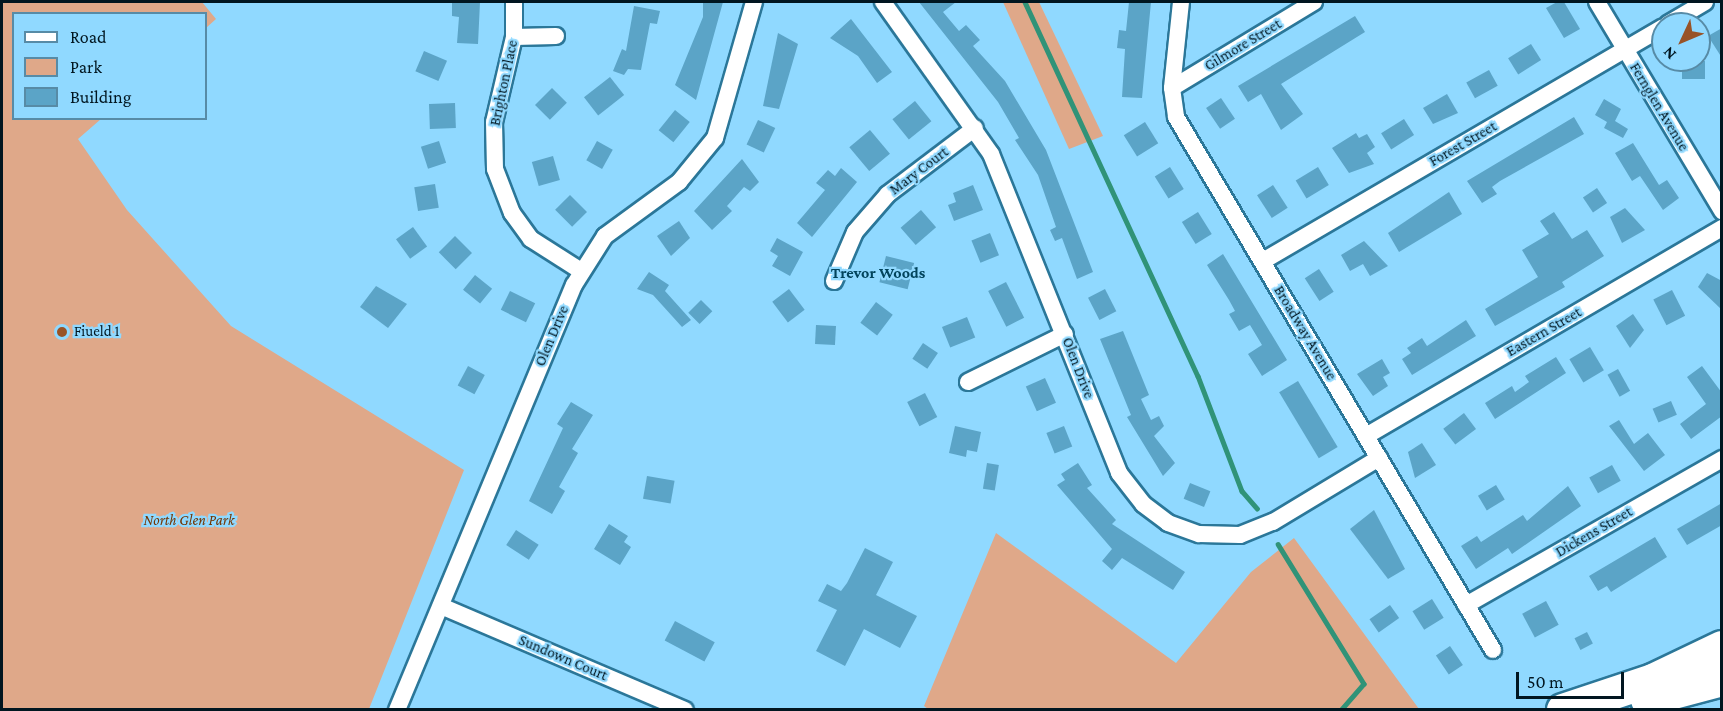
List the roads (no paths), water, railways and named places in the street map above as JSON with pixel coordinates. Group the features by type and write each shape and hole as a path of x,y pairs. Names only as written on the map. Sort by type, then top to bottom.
{"highway":[{"path":"1563,710 1661,677 1722,647"},
{"path":"1612,710 1722,680"}],"street":[{"name":"Brighton Place","path":"513,2 514,37 494,122 493,154 500,186 531,239 581,271"},
{"name":"Olen Drive","path":"397,710 581,271 604,236 679,182 716,138 754,2"},
{"name":"Olen Drive","path":"883,2 975,128 999,170 1119,473 1143,504 1183,529 1227,537 1253,531 1379,458"},
{"name":"Broadway Avenue","path":"1181,2 1172,88 1176,117 1493,650"},
{"name":"Gilmore Street","path":"1172,88 1314,2"},
{"name":"Fernglen Avenue","path":"1597,2 1722,211"},
{"path":"1688,12 1705,2"},
{"name":"Forest Street","path":"1263,261 1651,34"},
{"path":"514,37 556,36"},
{"name":"Mary Court","path":"834,281 855,232 888,194 975,128"},
{"name":"Eastern Street","path":"1366,436 1722,228"},
{"path":"968,382 1065,334"},
{"name":"Dickens Street","path":"1466,605 1722,459"},
{"name":"Sundown Court","path":"441,606 685,710"}],"waterway":[{"path":"1025,2 1198,376 1242,491 1257,508"},
{"path":"1278,544 1364,684 1341,710"}],"place":[{"name":"Fiueld 1","path":"62,332"}],"district":[{"name":"Trevor Woods","path":"878,273"}],"park label":[{"name":"North Glen Park","path":"189,521"}]}
